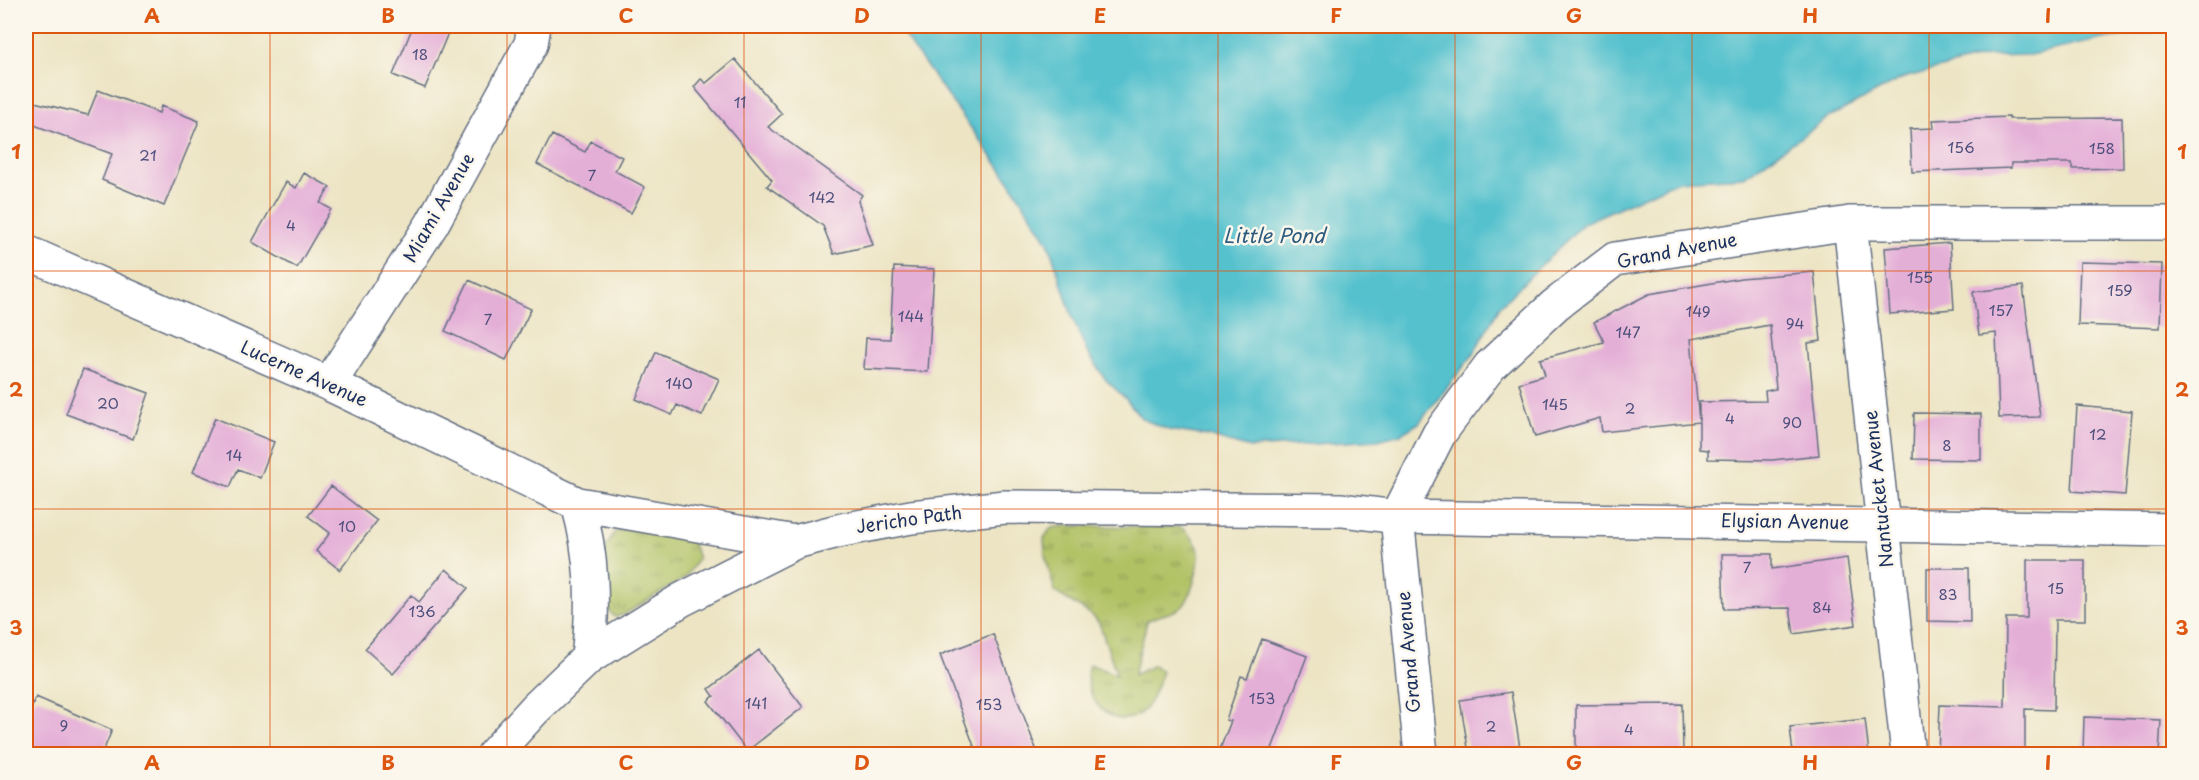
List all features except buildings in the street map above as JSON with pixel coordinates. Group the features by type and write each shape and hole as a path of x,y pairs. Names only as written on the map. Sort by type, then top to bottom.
{"street":[{"name":"Miami Avenue","path":"329,384 432,224 531,44 534,26"},
{"name":"Grand Avenue","path":"1420,754 1397,517 1439,434 1490,366 1555,305 1615,259 1850,223 2174,223"},
{"name":"Nantucket Avenue","path":"1850,223 1908,754"},
{"name":"Lucerne Avenue","path":"26,252 329,384 578,504 795,542"},
{"path":"578,504 591,554 593,616 588,658"},
{"name":"Jericho Path","path":"494,754 535,709 588,658 681,600 795,542 842,530 911,517 1005,507 1331,510 1397,517"},
{"name":"Elysian Avenue","path":"1397,517 2174,530"}],"green space":[{"path":"1065,526 1181,527 1193,538 1199,549 1196,573 1185,603 1170,613 1147,621 1134,675 1154,665 1162,672 1147,707 1133,717 1121,719 1111,716 1094,700 1089,688 1087,676 1089,664 1117,675 1099,623 1092,615 1055,592 1045,555 1044,538 1051,528"},
{"path":"632,528 686,539 693,543 698,559 685,578 623,615 615,617 609,611 605,548 615,532"}],"water":[{"name":"Little Pond","path":"897,26 2173,26 2174,30 2108,38 2030,55 1987,56 1903,78 1828,118 1744,177 1678,181 1584,223 1500,306 1472,356 1419,423 1401,434 1378,440 1250,448 1208,436 1169,430 1142,419 1126,399 1106,380 1087,352 1073,319 1048,242 1006,176"}]}
